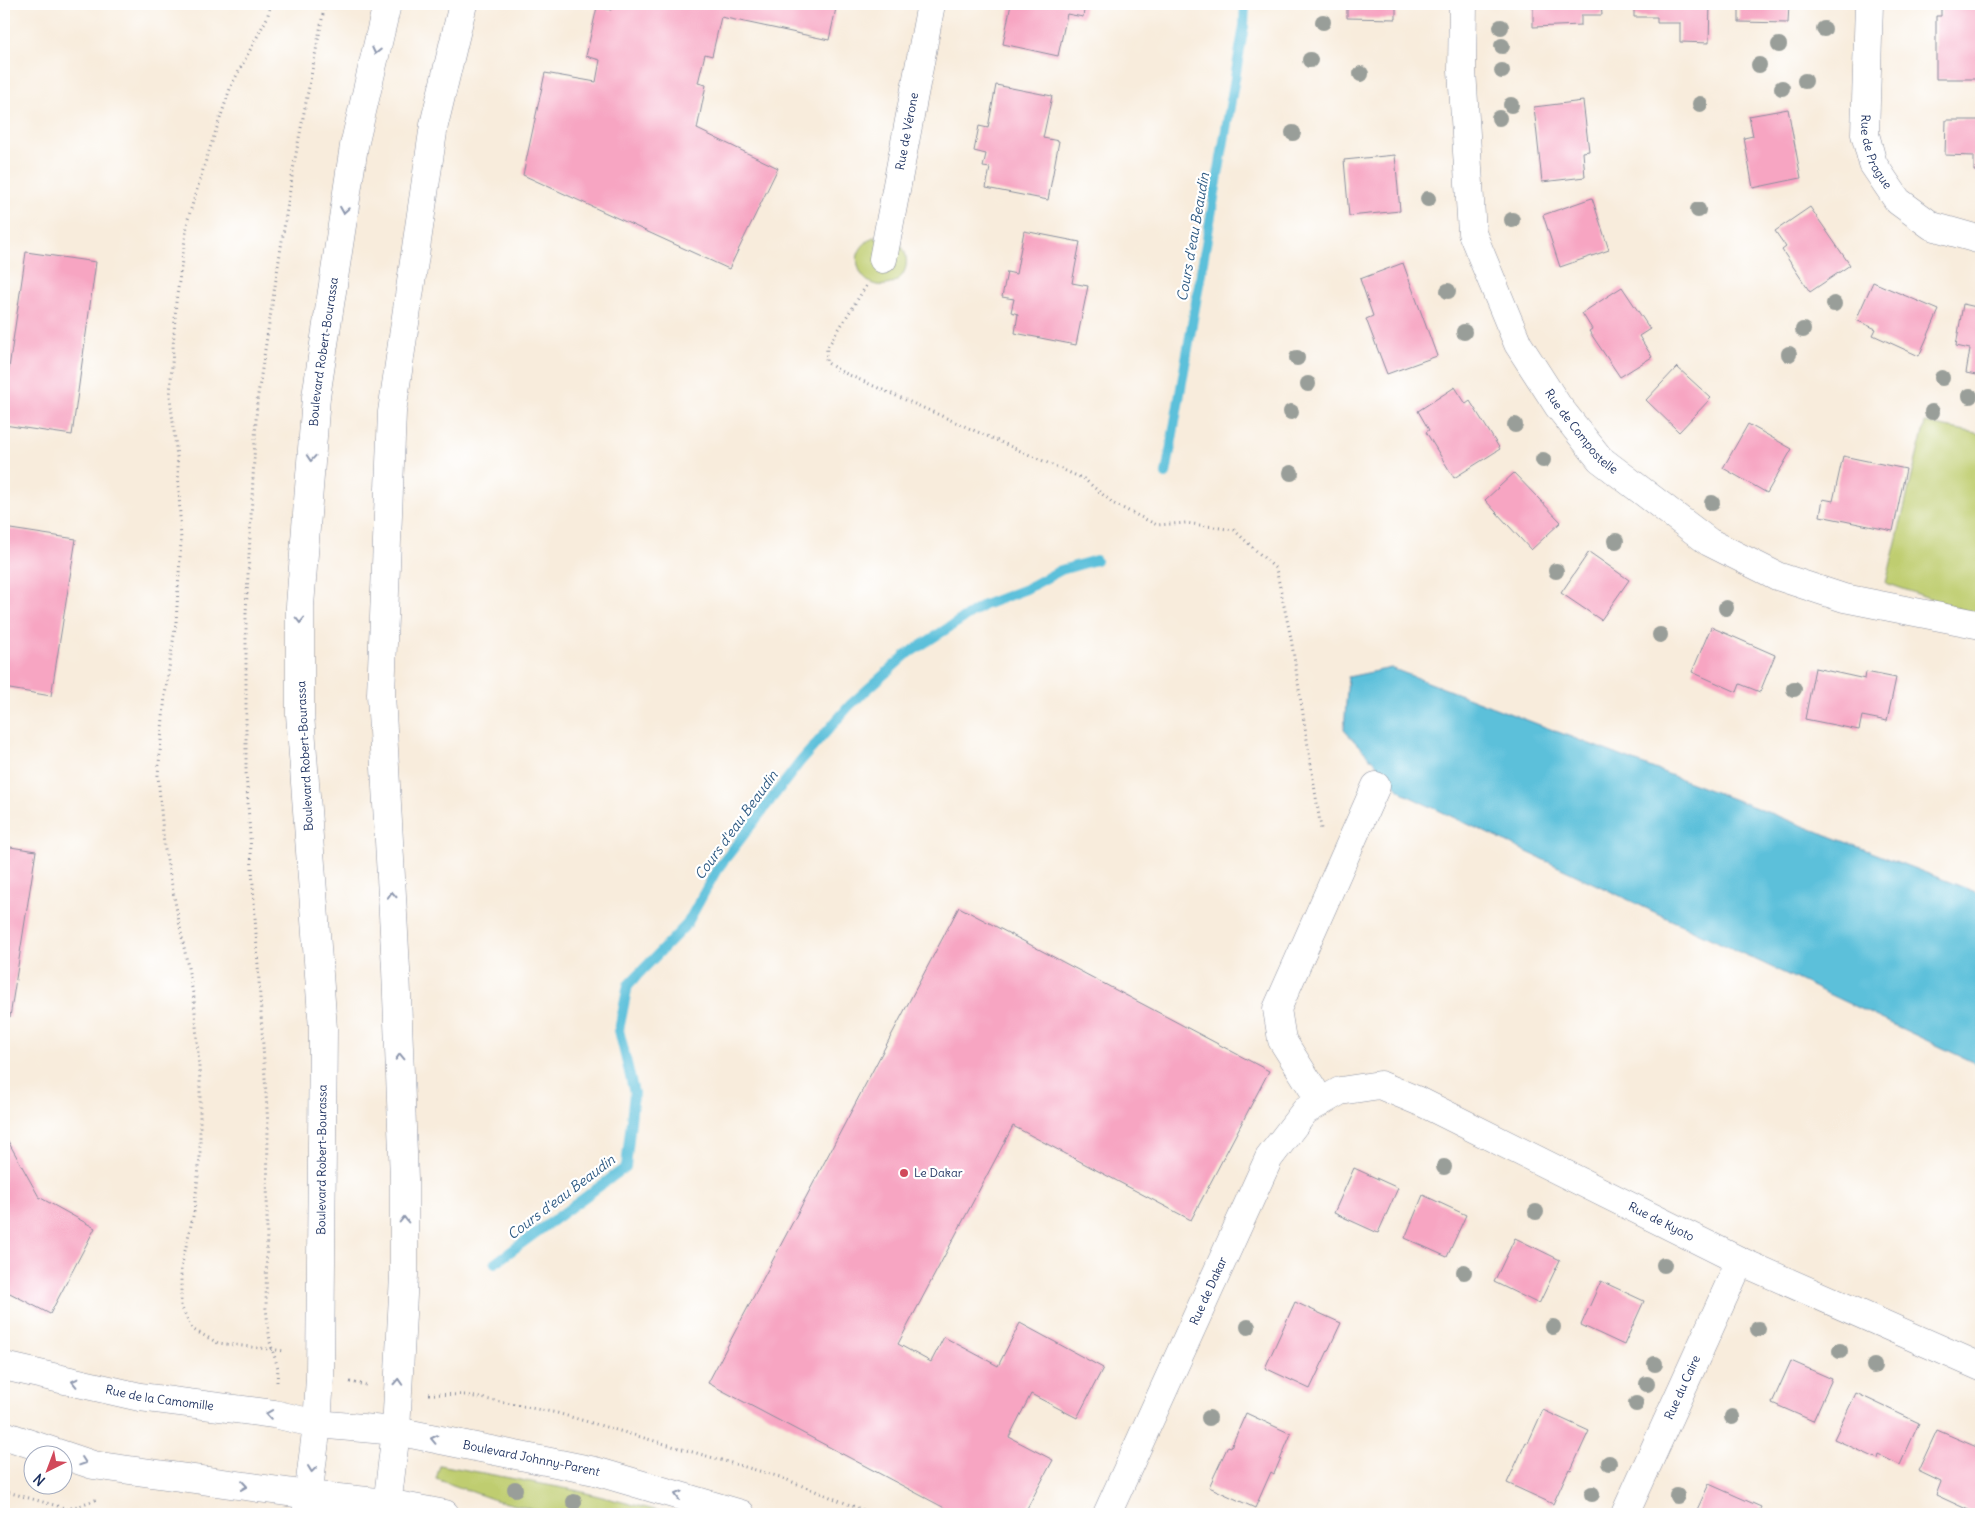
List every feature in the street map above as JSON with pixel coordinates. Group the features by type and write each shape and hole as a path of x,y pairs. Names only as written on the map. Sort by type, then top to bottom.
{"main road":[{"name":"Boulevard Robert-Bourassa","path":"308,1505 320,1378 324,1028 300,714 300,606 316,397 354,146 387,4"},
{"path":"387,1509 396,1431 404,1275 404,1179 396,969 380,694 392,412 434,125 463,4"},
{"name":"Rue de Vérone","path":"883,259 931,4"},
{"name":"Rue de Compostelle","path":"1462,4 1462,70 1472,233 1518,344 1558,406 1600,459 1709,542 1777,576 1844,598 1981,625"},
{"name":"Rue de Prague","path":"1869,4 1865,134 1873,164 1898,201 1932,226 1981,240"},
{"path":"1330,1097 1282,1040 1277,1009 1376,786"},
{"name":"Rue de Kyoto","path":"1330,1097 1380,1085 1423,1103 1740,1261 1981,1367"},
{"name":"Rue de Dakar","path":"1107,1514 1269,1158 1305,1111 1330,1097"},
{"name":"Rue du Caire","path":"1625,1514 1740,1261"},
{"name":"Rue de la Camomille","path":"4,1366 140,1397 274,1414 317,1424"},
{"name":"Boulevard Johnny-Parent","path":"317,1424 396,1431 595,1471 741,1514"},
{"path":"4,1435 93,1466 308,1505 445,1514"}],"path":[{"path":"271,4 268,18 231,86 188,219 176,302 170,396 178,466 180,542 176,622 165,695 158,775 164,845 194,998 200,1081 200,1158 194,1212 181,1268 181,1306 192,1329 218,1343 285,1351"},
{"path":"883,259 827,348 826,362 840,371 1084,479 1114,504 1157,525 1186,523 1234,530 1276,569 1290,638 1321,831"},
{"path":"270,1342 278,1370 436,1396 466,1395 557,1413 780,1477 873,1514"},
{"path":"4,1491 68,1509 105,1514"}],"green space":[{"path":"873,237 900,243 905,251 906,268 902,276 895,282 878,285 869,282 862,275 857,260 859,252"},
{"path":"1925,423 1981,434 1981,616 1886,583"},
{"path":"440,1465 574,1490 671,1514 552,1514 495,1500 436,1479"}],"water":[{"path":"1391,668 1981,894 1981,1066 1404,794 1344,730 1348,677"}],"building":[{"path":"612,4 837,4 829,40 721,17 712,56 705,54 698,83 706,85 697,129 778,168 729,269 523,175 545,73 596,82 600,60 586,56 597,7 611,10"},
{"path":"1011,4 1085,4 1083,17 1067,14 1058,56 1003,44"},
{"path":"1347,4 1396,4 1396,19 1347,18"},
{"path":"1533,4 1601,4 1602,15 1581,15 1581,25 1533,27"},
{"path":"1634,4 1710,4 1709,43 1680,42 1680,23 1657,23 1657,17 1634,17"},
{"path":"1739,4 1789,4 1788,23 1739,22"},
{"path":"1941,4 1981,4 1981,79 1936,79 1936,16 1941,16"},
{"path":"996,85 1052,96 1043,138 1059,141 1048,200 986,188 990,168 983,167 986,154 974,151 979,126 988,128"},
{"path":"1583,101 1589,151 1583,152 1585,177 1542,182 1534,107"},
{"path":"1788,109 1801,178 1753,188 1744,138 1753,136 1749,116"},
{"path":"1946,120 1981,120 1981,171 1974,171 1974,156 1945,155"},
{"path":"1395,155 1400,211 1349,216 1344,160"},
{"path":"1592,198 1609,250 1560,267 1543,215"},
{"path":"1810,207 1850,265 1810,292 1782,250 1786,247 1775,231"},
{"path":"1024,231 1080,242 1072,283 1088,286 1076,345 1015,333 1018,314 1011,312 1014,299 1002,297 1007,272 1016,274"},
{"path":"26,252 96,262 72,435 4,425 4,402"},
{"path":"1403,263 1437,356 1387,374 1366,319 1373,316 1360,279"},
{"path":"1873,282 1939,310 1919,356 1873,335 1876,329 1856,320"},
{"path":"1622,287 1650,329 1639,336 1652,357 1620,377 1589,331 1592,329 1582,313"},
{"path":"1963,304 1981,308 1981,376 1966,373 1970,349 1956,346"},
{"path":"1677,367 1711,398 1679,432 1646,400"},
{"path":"1455,387 1466,404 1470,401 1500,449 1454,478 1426,432 1429,430 1418,411"},
{"path":"1748,424 1792,449 1767,493 1723,468"},
{"path":"1843,456 1906,469 1893,531 1820,516 1823,499 1833,501"},
{"path":"1514,473 1561,522 1531,550 1485,500"},
{"path":"4,528 76,539 51,696 4,688"},
{"path":"1589,552 1629,580 1601,620 1561,593"},
{"path":"1711,627 1775,655 1760,692 1740,684 1737,692 1692,672"},
{"path":"1815,668 1865,679 1866,672 1896,678 1887,721 1862,716 1859,730 1805,719"},
{"path":"4,846 36,851 10,1017 4,1016"},
{"name":"Le Dakar","path":"959,907 1269,1071 1191,1220 1013,1126 898,1344 931,1362 944,1337 998,1366 1020,1323 1103,1368 1077,1418 1031,1394 1009,1437 1053,1460 1024,1514 956,1514 708,1383"},
{"path":"4,1134 39,1197 95,1228 50,1314 4,1290"},
{"path":"1354,1168 1398,1188 1378,1233 1334,1213"},
{"path":"1423,1195 1466,1215 1447,1257 1405,1238"},
{"path":"1515,1238 1560,1260 1539,1304 1494,1282"},
{"path":"1601,1281 1644,1301 1624,1345 1581,1325"},
{"path":"1295,1302 1341,1323 1310,1389 1265,1368"},
{"path":"1791,1361 1832,1379 1813,1421 1772,1403"},
{"path":"1856,1393 1919,1423 1900,1465 1879,1455 1878,1459 1834,1439"},
{"path":"1543,1410 1589,1431 1553,1504 1507,1483"},
{"path":"1246,1413 1291,1434 1274,1474 1271,1472 1255,1508 1209,1487 1228,1446 1231,1447"},
{"path":"1937,1430 1979,1448 1977,1452 1981,1454 1981,1499 1975,1513 1936,1495 1941,1482 1918,1471"},
{"path":"1709,1484 1761,1507 1758,1514 1695,1514"}],"waterway":[{"name":"Cours d'eau Beaudin","path":"1166,474 1244,26 1245,4"},
{"name":"Cours d'eau Beaudin","path":"495,1263 626,1167 634,1093 619,1030 628,985 687,924 716,871 800,762 850,705 906,655 984,605 1026,589 1061,570 1096,560"}],"place":[{"name":"Le Dakar","path":"904,1173"}]}
